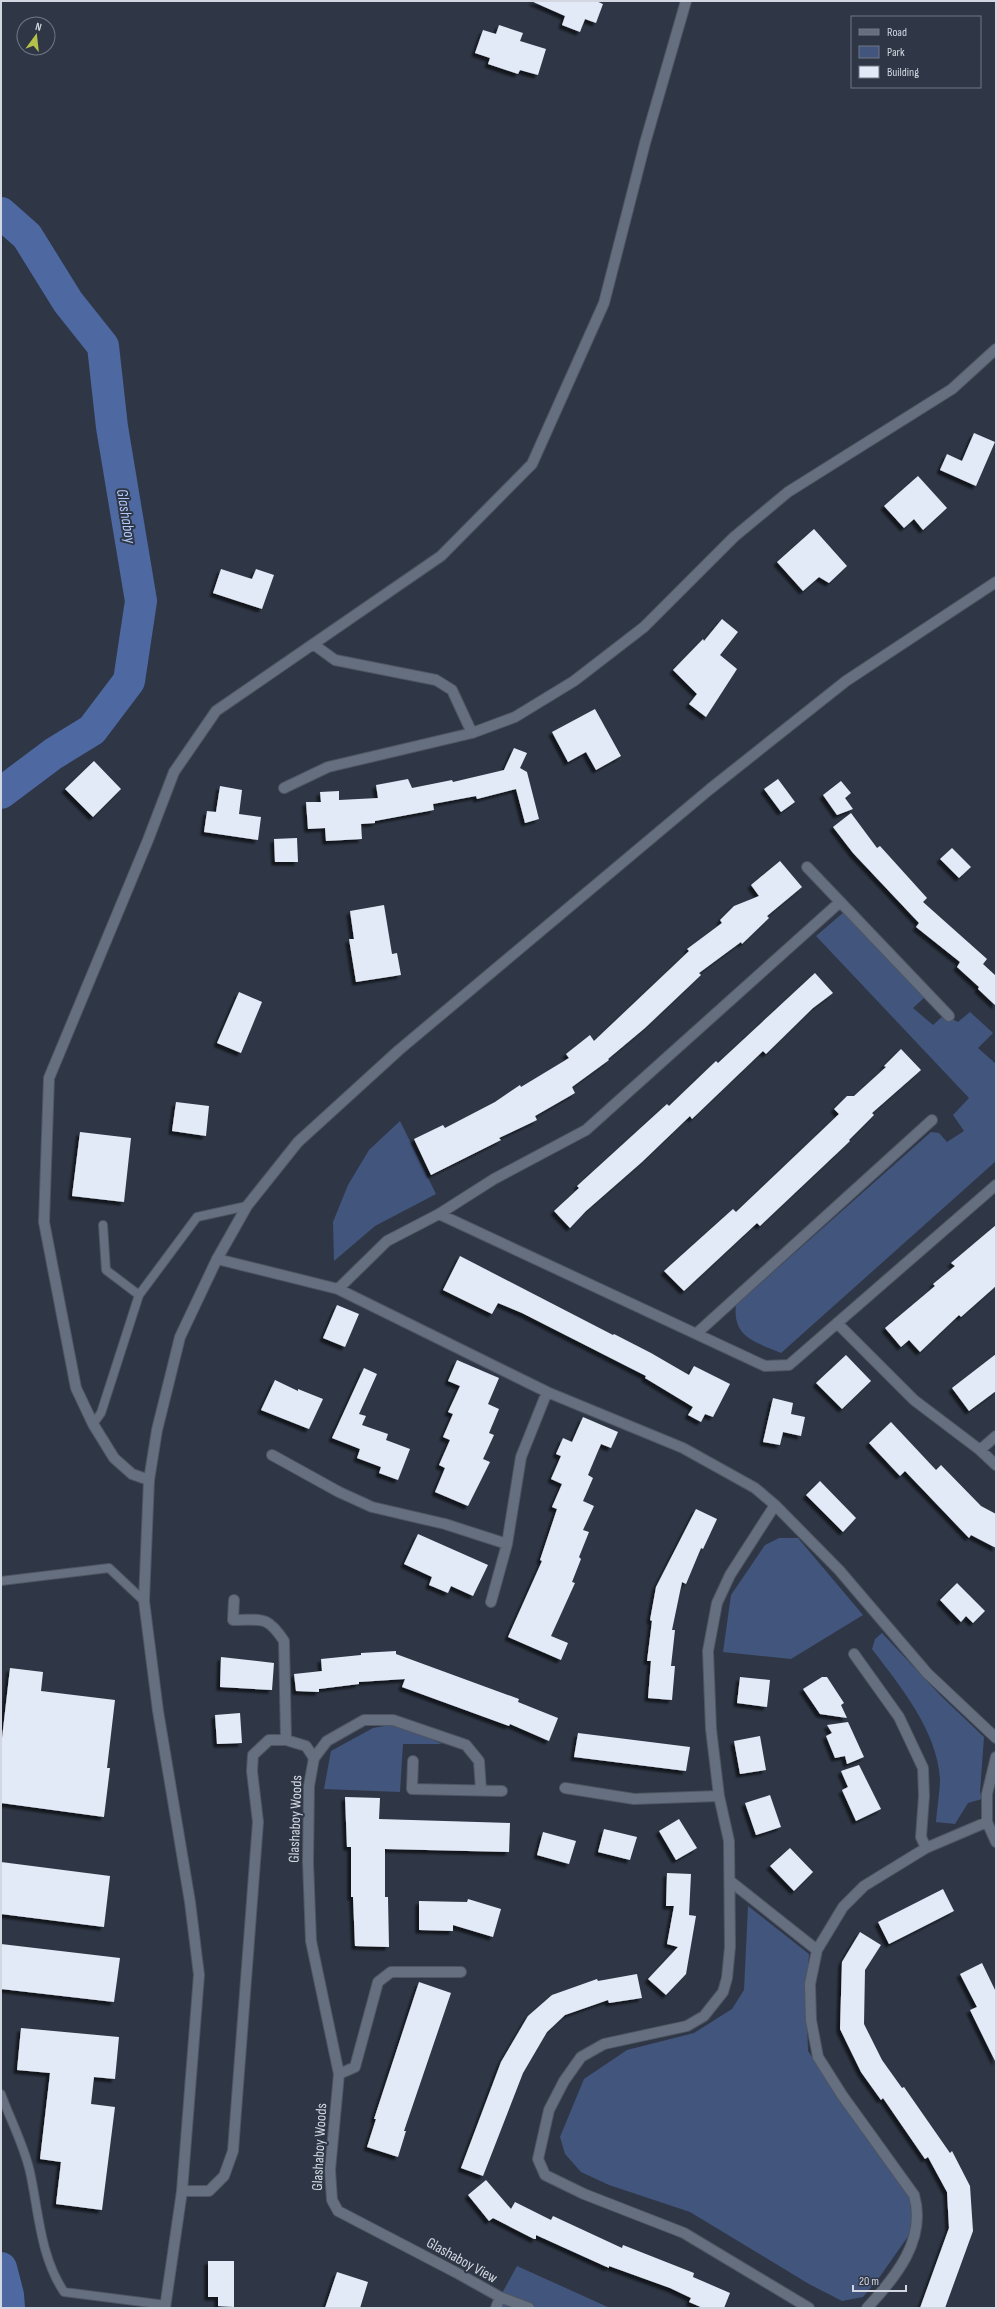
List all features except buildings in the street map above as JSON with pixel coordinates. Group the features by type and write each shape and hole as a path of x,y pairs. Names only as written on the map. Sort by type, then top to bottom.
{"street":[{"path":"149,1480 132,1474 114,1458 93,1424 76,1388 44,1222 49,1078 148,840 174,772 216,711 441,556 532,464 604,303 645,143 686,1"},
{"path":"284,788 328,766 472,733 515,718 574,681 644,627 734,537 788,492 952,389 996,348"},
{"path":"165,2307 182,2191 199,1976 190,1902 158,1711 144,1601 149,1480 157,1430 180,1337 216,1259 247,1206 298,1142 335,1106 399,1050 710,789 846,681 996,582"},
{"path":"313,644 336,660 436,680 452,690 472,733"},
{"path":"807,868 949,1016"},
{"path":"338,1289 387,1241 439,1214 494,1179 586,1130 840,902"},
{"path":"696,1334 932,1120"},
{"path":"439,1214 765,1366 789,1365 996,1185"},
{"path":"216,1259 338,1289 547,1392 683,1448 755,1488 775,1505 838,1570 927,1673 996,1738"},
{"path":"837,1323 914,1400 980,1450 996,1465"},
{"path":"491,1602 507,1544 521,1457 547,1392"},
{"path":"980,1450 996,1436"},
{"path":"272,1455 339,1492 372,1507 445,1524 507,1544"},
{"path":"775,1505 730,1575 717,1603 711,1627 708,1651 711,1729 719,1796 728,1841 730,1881 730,1947 727,1978 723,1992 716,2004 704,2016 687,2026 604,2044 581,2057 564,2080 549,2110 538,2159 545,2175 584,2194 684,2233 809,2308"},
{"path":"234,1600 233,1620 265,1620 275,1628 284,1641 286,1740"},
{"path":"854,1654 899,1717 923,1768 924,1796 921,1836 926,1848"},
{"name":"Glashaboy Woods","path":"410,2249 338,2211 332,2200 330,2170 340,2074 311,1942 308,1862 309,1786 314,1758 327,1741 364,1720 393,1720 466,1745 479,1760 481,1790"},
{"path":"182,2191 209,2191 224,2176 233,2152 258,1822 252,1771 253,1755 269,1740 286,1740 306,1746 314,1758"},
{"path":"996,1757 987,1794 987,1822 996,1842"},
{"path":"413,1761 412,1789 502,1791"},
{"path":"565,1788 634,1799 719,1796"},
{"path":"867,2308 895,2277 912,2244 917,2229 918,2205 914,2195 842,2095 818,2057 811,2020 810,1984 818,1950 843,1907 864,1886 926,1848 987,1822"},
{"path":"730,1881 818,1950"},
{"path":"340,2074 355,2067 378,1982 391,1972 461,1972"},
{"name":"Glashaboy View","path":"410,2249 500,2297 529,2308"},
{"name":"Glashaboy View","path":"496,2308 500,2297"}],"lane":[{"path":"93,1424 101,1413 139,1295 197,1218 247,1206"},
{"path":"103,1225 106,1270 139,1295"},
{"path":"1,1581 109,1568 144,1601"},
{"path":"1,2094 30,2170 40,2232 53,2276 64,2292 165,2307"}],"green space":[{"path":"844,912 925,997 913,1008 933,1025 944,1015 958,1022 970,1012 993,1033 978,1048 996,1064 996,1161 781,1353 755,1342 742,1332 738,1325 736,1316 736,1305 931,1132 939,1133 947,1142 964,1131 953,1115 969,1098 816,936"},
{"path":"400,1121 436,1194 375,1226 334,1261 333,1222 348,1185 369,1150"},
{"path":"779,1538 798,1538 863,1615 791,1659 723,1652 731,1595 765,1545"},
{"path":"882,1633 941,1696 984,1737 980,1792 982,1799 968,1803 955,1824 936,1822 940,1779 932,1743 925,1726 905,1693 872,1649 875,1639"},
{"path":"390,1725 414,1731 442,1744 403,1744 400,1792 324,1789 331,1751 373,1728"},
{"path":"748,1906 809,1954 806,1990 808,2051 909,2197 912,2217 909,2235 881,2275 863,2297 842,2301 809,2284 690,2212 609,2185 581,2172 565,2154 560,2137 584,2079 627,2050 694,2033 732,2009 744,1990"},
{"path":"517,2266 610,2308 497,2308 500,2297"}],"waterway":[{"name":"Glashaboy","path":"1,213 27,236 68,302 103,346 112,427 141,601 129,681 92,730 53,754 1,793"},
{"name":"Glashaboy","path":"1,2268 8,2295 9,2308"}]}
